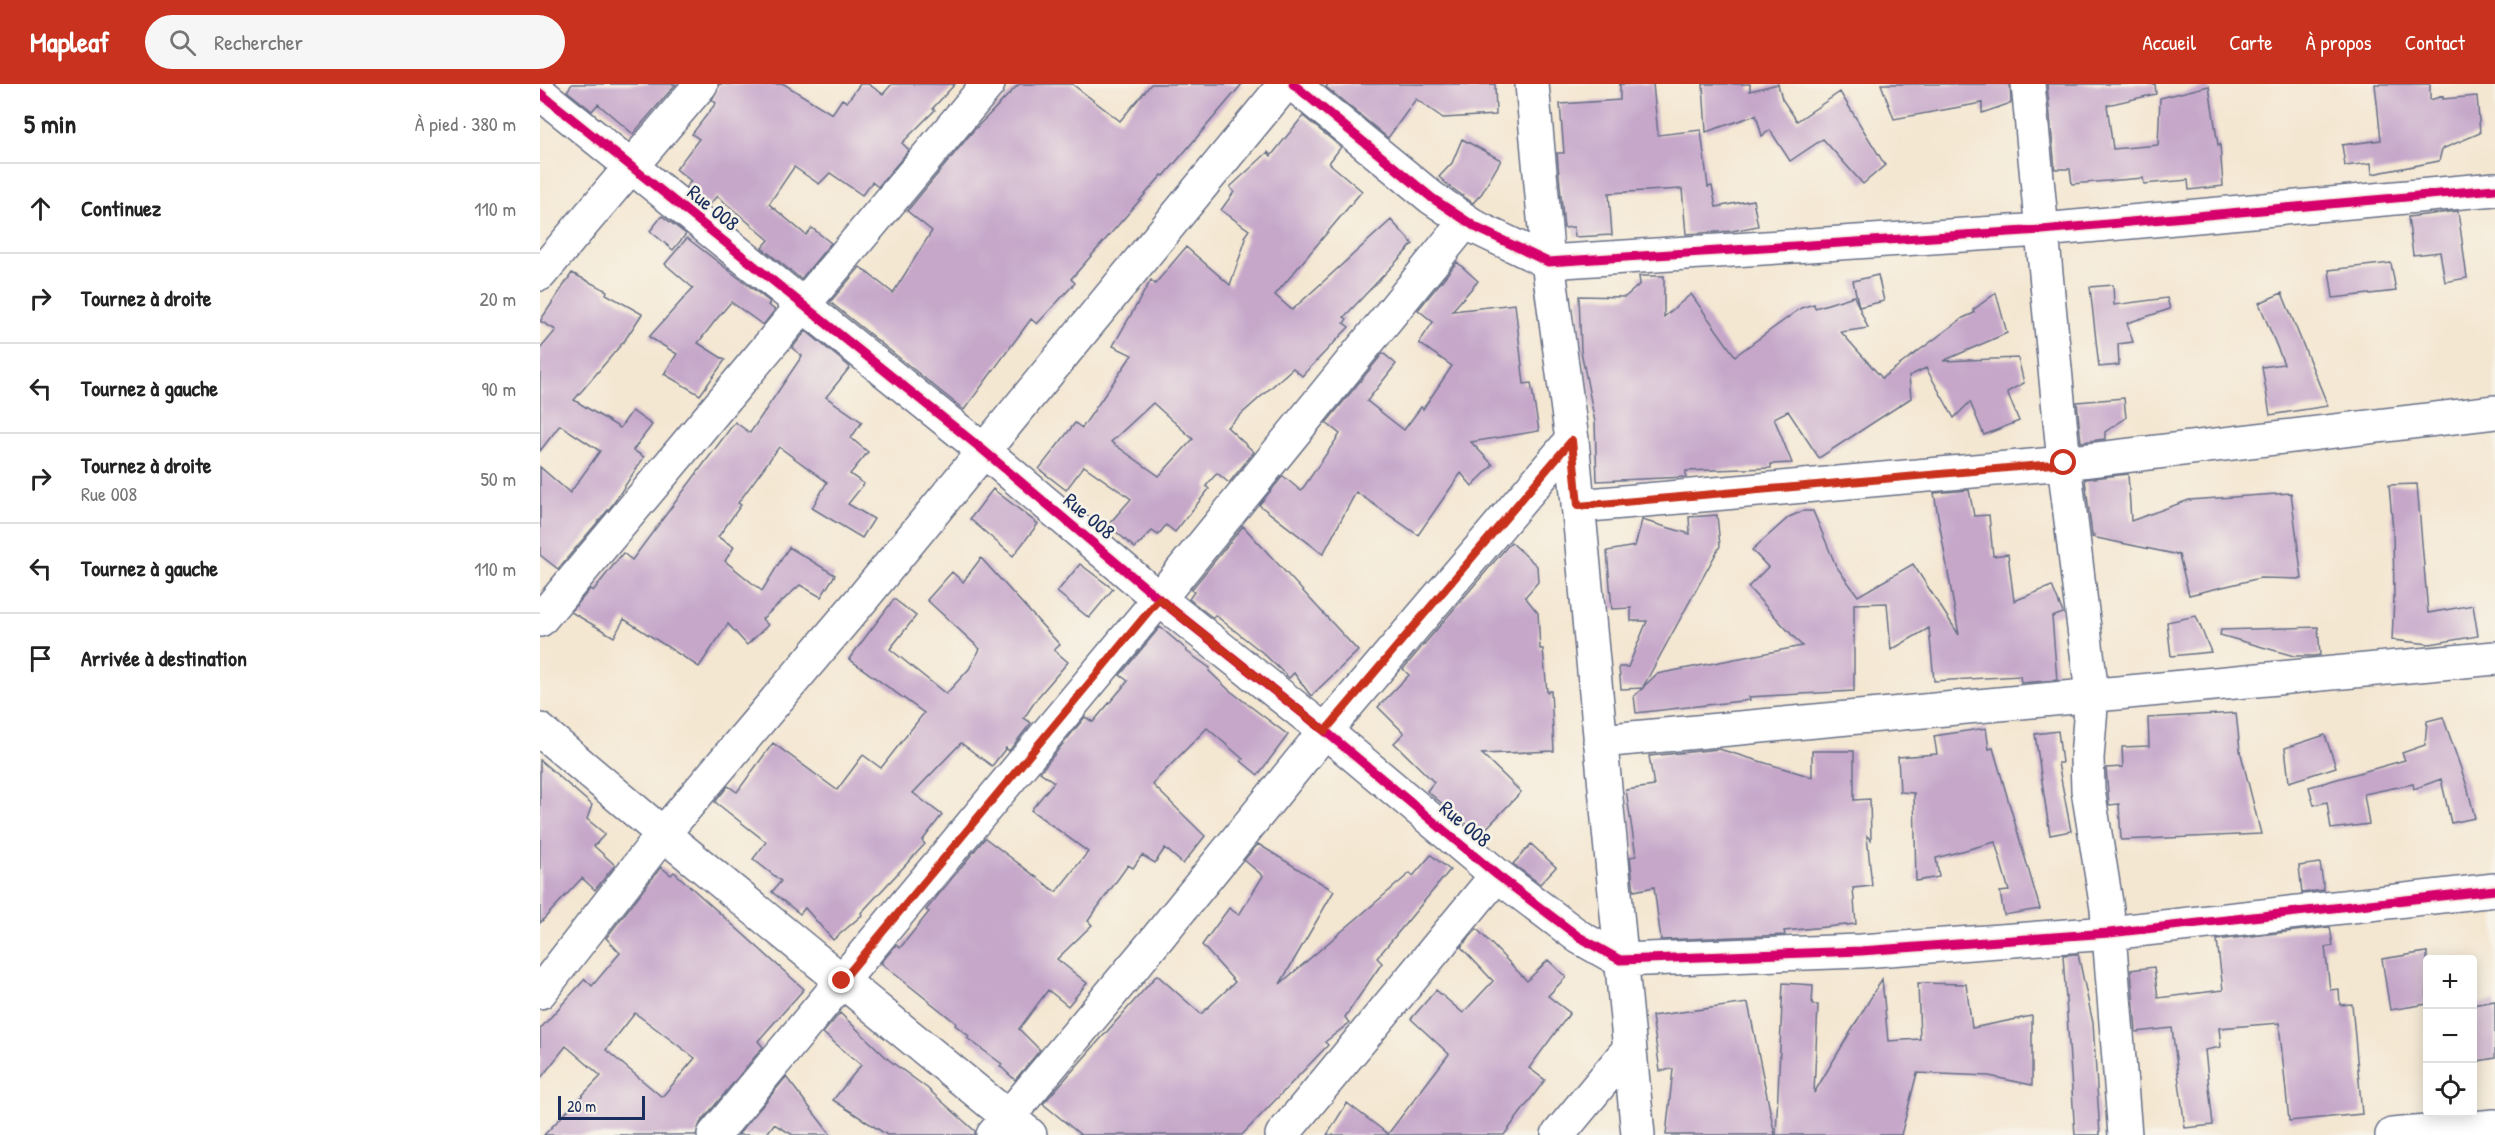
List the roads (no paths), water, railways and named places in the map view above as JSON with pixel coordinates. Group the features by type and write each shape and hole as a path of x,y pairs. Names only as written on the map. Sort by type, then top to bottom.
{"street":[{"path":"540,274 701,84"},
{"path":"540,620 988,84"},
{"path":"540,992 663,834 862,599 1285,84"},
{"path":"1293,84 1432,198 1466,221 1548,262 2042,230 2495,189"},
{"path":"1532,84 1548,262 1572,440 1638,1135"},
{"path":"2028,84 2064,463 2092,694 2087,758 2088,790 2109,933 2125,1135"},
{"name":"Rue 008","path":"540,93 983,450 1159,599 1325,731 1497,875 1579,937 1620,960"},
{"path":"714,1135 1159,599 1466,221"},
{"path":"1578,506 2064,463 2495,412"},
{"path":"540,730 842,981 1010,1129 1155,941 1325,731 1572,440"},
{"path":"1600,741 2495,658"},
{"path":"1282,1135 1497,875"},
{"path":"1620,960 1861,951 2109,933 2495,890"},
{"path":"1558,1135 1629,1049"},
{"path":"2392,1135 2495,1126"}]}
